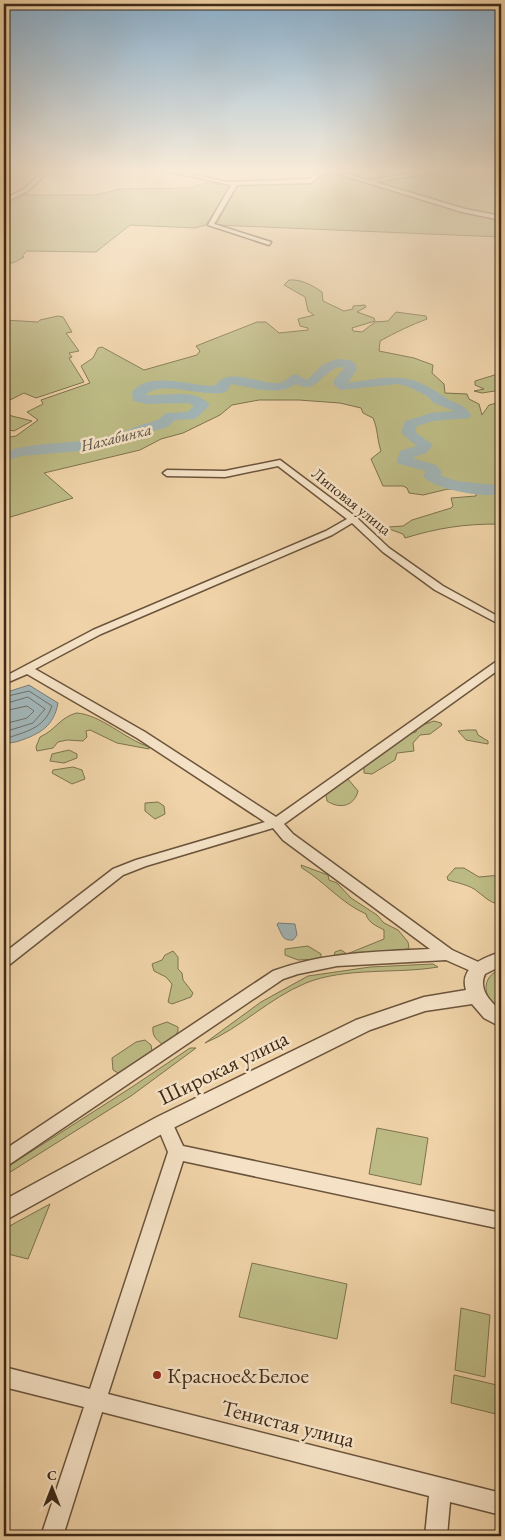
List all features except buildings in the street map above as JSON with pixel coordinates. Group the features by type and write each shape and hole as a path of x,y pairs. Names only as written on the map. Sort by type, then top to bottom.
{"street":[{"name":"Липовая улица","path":"167,473 225,474 280,463 353,519 386,550 439,588 501,622"},
{"path":"4,681 97,632 329,533 353,519"},
{"path":"4,960 118,872 141,863 276,823 501,663"},
{"path":"27,668 141,735 276,823 288,837 447,954 480,969"},
{"path":"4,1159 278,974 292,968 354,960 447,954"},
{"path":"501,959 488,963 480,969 475,977 473,986 475,996 485,1010 501,1020"},
{"name":"Широкая улица","path":"4,1211 164,1123 363,1025 424,1004 475,996"},
{"path":"52,1536 177,1152 164,1123"},
{"path":"177,1152 501,1221"},
{"name":"Тенистая улица","path":"4,1377 501,1504"},
{"path":"436,1536 441,1488"}],"shaded area":[{"path":"4,243 108,243 96,252 27,251 22,256 24,257 13,263 4,262"},
{"path":"289,280 302,282 314,287 322,292 323,301 344,311 353,309 353,306 365,305 366,307 357,312 374,318 375,321 352,328 353,331 362,332 375,322 388,321 396,312 426,316 427,319 380,341 379,351 414,358 433,365 432,373 444,384 445,393 467,394 469,399 479,404 482,415 489,405 501,402 501,442 497,454 501,456 501,526 498,524 462,526 440,529 405,538 403,534 389,529 389,527 403,526 412,520 451,508 453,506 451,498 476,496 477,491 448,489 423,495 409,493 407,488 403,486 383,486 371,459 381,451 373,418 363,413 361,408 340,403 299,400 259,400 232,405 220,415 183,433 161,439 140,450 44,473 73,498 4,519 4,438 16,436 38,420 27,412 43,404 41,400 90,383 81,366 93,358 98,348 102,347 144,370 197,355 200,351 196,346 257,322 266,322 279,333 308,330 308,328 300,326 298,319 314,315 308,311 305,297 284,285"},
{"path":"58,316 63,317 72,332 66,333 79,351 69,353 72,357 69,358 84,382 36,398 24,393 4,403 4,320 38,322"},
{"path":"501,373 501,390 482,393 474,391 484,389 475,385 475,381"},
{"path":"4,414 32,421 14,431 4,429"},
{"path":"76,713 85,714 103,722 149,747 149,749 117,743 90,730 86,731 87,737 83,741 67,740 58,742 53,748 37,751 36,747 40,737 65,718"},
{"path":"434,721 442,725 430,734 420,735 413,743 414,751 397,753 395,760 372,774 364,773 364,764 403,735 416,732 417,727"},
{"path":"476,730 478,735 488,741 488,744 466,740 458,731"},
{"path":"69,750 77,754 77,758 64,763 50,761 52,754"},
{"path":"73,767 82,770 85,779 72,784 52,773 53,770"},
{"path":"342,779 348,779 358,791 350,803 341,806 327,801 326,795"},
{"path":"158,802 164,806 165,814 155,819 145,811 145,803"},
{"path":"301,865 328,875 329,880 337,883 351,898 377,915 384,923 398,930 408,942 409,948 402,952 334,956 335,952 341,950 347,954 384,939 384,930 373,924 366,914 341,898 302,868"},
{"path":"455,868 464,868 479,877 501,875 501,904 491,902 464,884 448,880 447,877"},
{"path":"308,946 321,954 321,959 298,960 285,955 285,949"},
{"path":"173,951 178,957 178,969 182,973 183,980 193,993 191,997 172,1004 168,1002 172,984 166,977 154,971 152,964 162,960 165,955"},
{"path":"433,964 438,967 337,975 306,983 205,1043 261,1002 308,976 370,967"},
{"path":"501,969 501,1009 490,1000 486,988 489,977"},
{"path":"167,1022 178,1027 178,1031 175,1037 162,1044 155,1037 153,1027"},
{"path":"145,1040 151,1045 152,1051 118,1073 113,1070 112,1058 136,1042"},
{"path":"190,1048 196,1048 131,1096 4,1176 4,1169"},
{"path":"377,1128 428,1138 421,1185 369,1174"},
{"path":"50,1204 28,1259 4,1253 4,1229"},
{"path":"252,1263 347,1284 337,1339 239,1317"},
{"path":"461,1308 490,1315 485,1377 455,1370"},
{"path":"454,1375 501,1386 500,1415 451,1403"}],"water":[{"path":"29,685 58,703 56,711 53,718 40,732 17,742 4,745 4,693"},
{"path":"278,923 295,924 297,935 293,940 282,936 277,925"}],"waterway":[{"name":"Нахабинка","path":"4,458 19,452 80,447 131,436 141,430 163,424 171,416 190,416 203,405 188,399 154,400 138,398 139,392 149,387 169,385 211,390 221,389 225,382 229,380 277,387 287,385 296,378 303,383 310,384 326,368 336,363 342,363 350,364 351,369 341,380 341,385 345,387 398,380 414,384 432,393 439,400 458,407 464,415 431,417 410,424 408,433 426,445 421,450 405,454 404,461 431,468 434,472 431,476 447,484 497,490 501,488"}],"place":[{"name":"Красное&Белое","path":"157,1375"}]}
